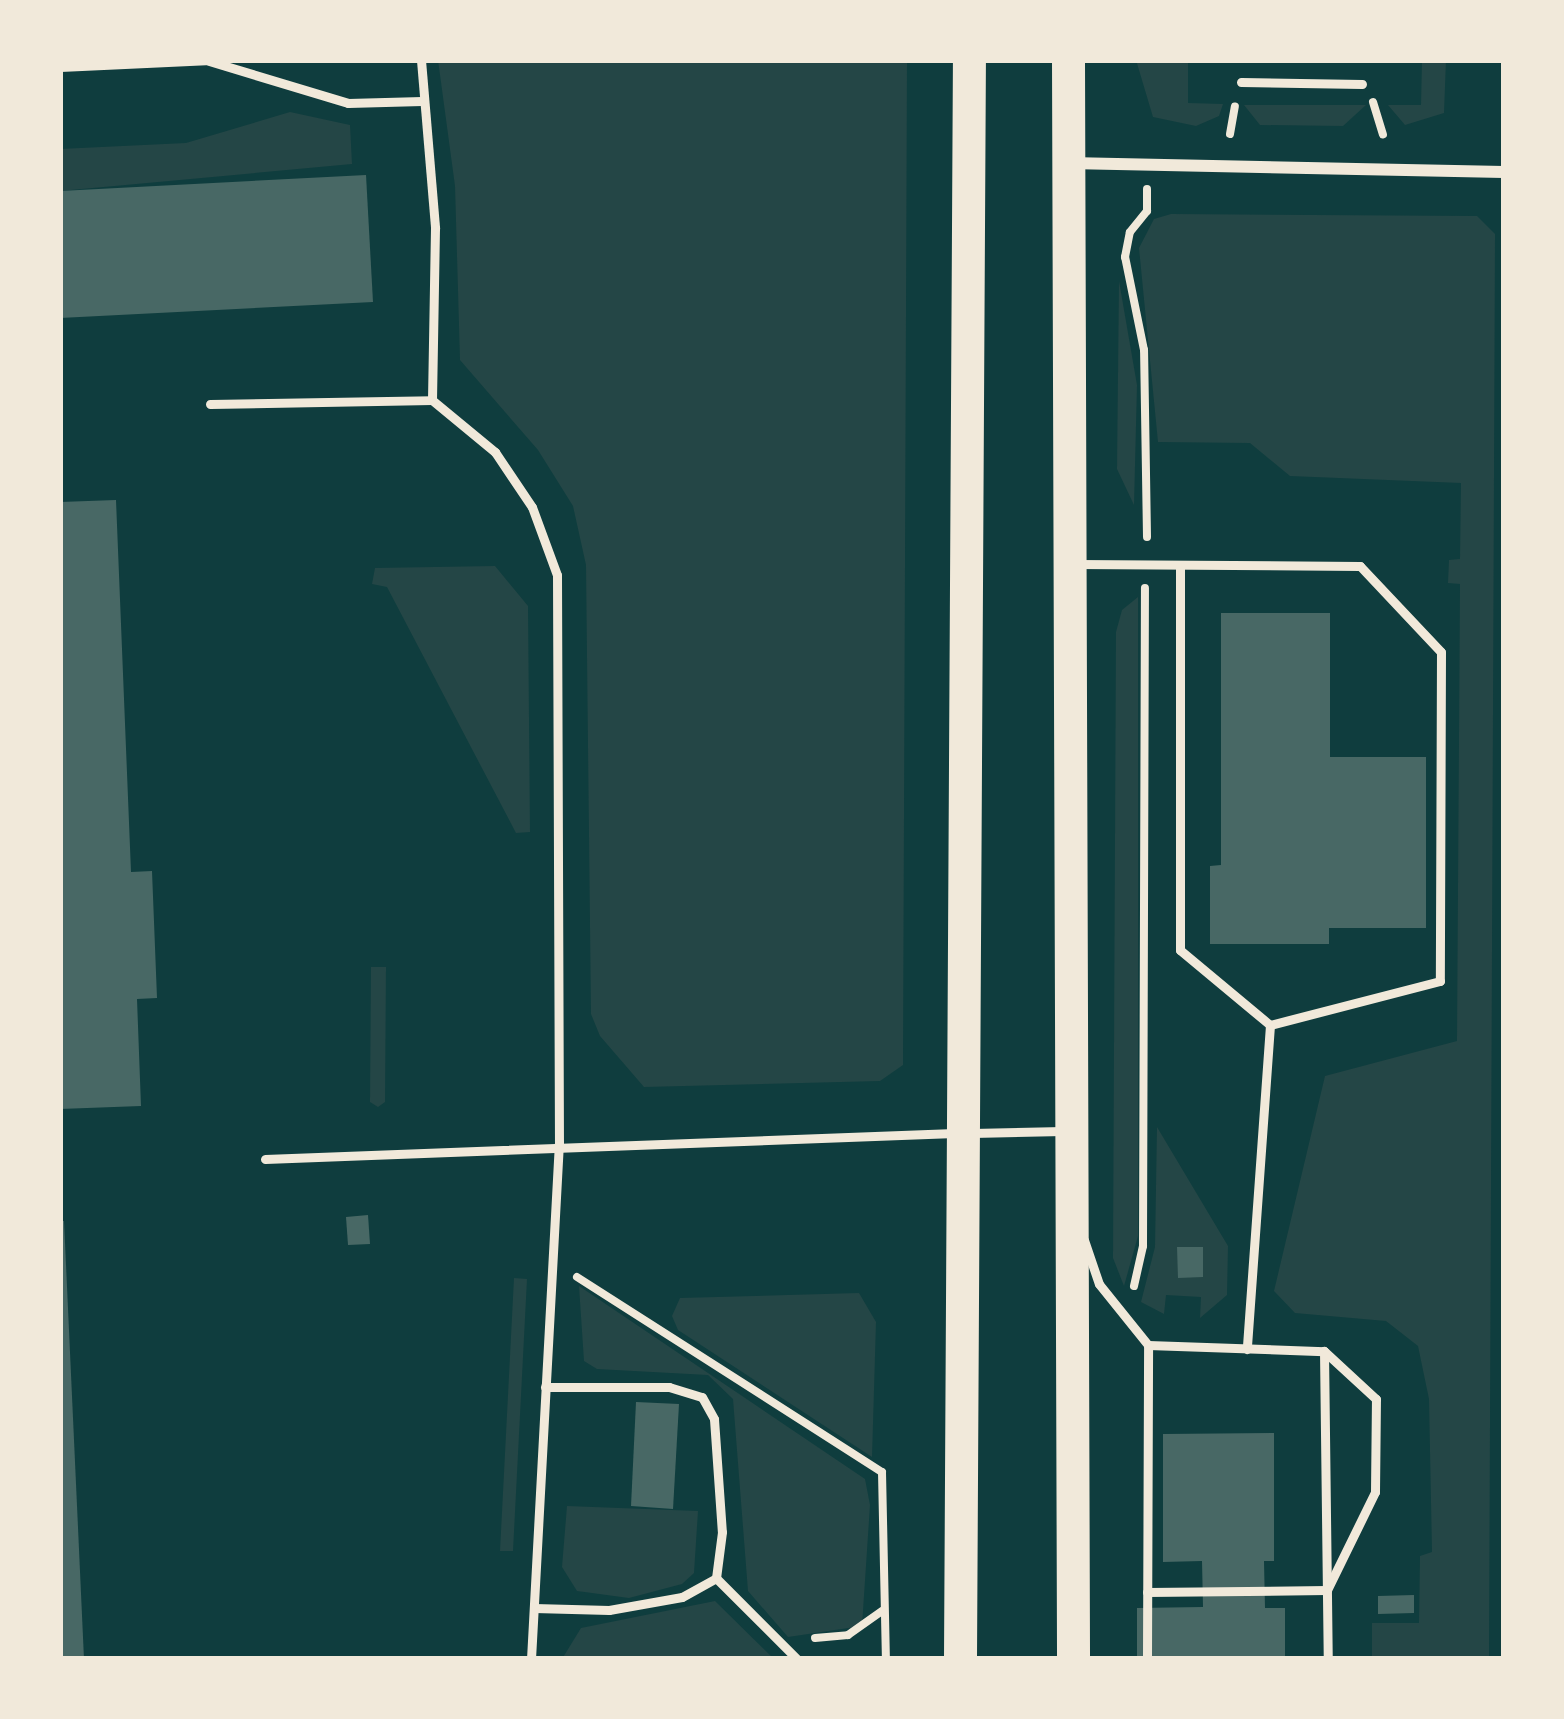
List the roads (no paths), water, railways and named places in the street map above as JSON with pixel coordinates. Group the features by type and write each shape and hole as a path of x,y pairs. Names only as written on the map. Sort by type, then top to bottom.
{"highway":[{"path":"960,1659 969,60"},
{"path":"1068,60 1073,1659"}],"street":[{"path":"1068,163 1504,172"}],"lane":[{"path":"60,67 210,60 348,103 422,101"},
{"path":"421,60 435,228 432,400"},
{"path":"1241,82 1361,84"},
{"path":"210,404 432,400 495,452 532,507 557,575 559,1142 531,1659"},
{"path":"1069,564 1360,566 1441,652 1439,981 1270,1025"},
{"path":"1180,565 1180,950 1270,1025"},
{"path":"1247,1348 1270,1025"},
{"path":"265,1159 559,1142 1073,1131"},
{"path":"1072,1201 1099,1284 1148,1345 1147,1659"},
{"path":"1148,1345 1324,1351 1376,1399 1375,1492 1327,1590"},
{"path":"1324,1351 1328,1659"},
{"path":"545,1387 669,1387 702,1397 714,1419 722,1532 716,1578"},
{"path":"534,1608 609,1610 682,1597 716,1578"},
{"path":"716,1578 793,1655"},
{"path":"1147,1592 1327,1590"}]}
